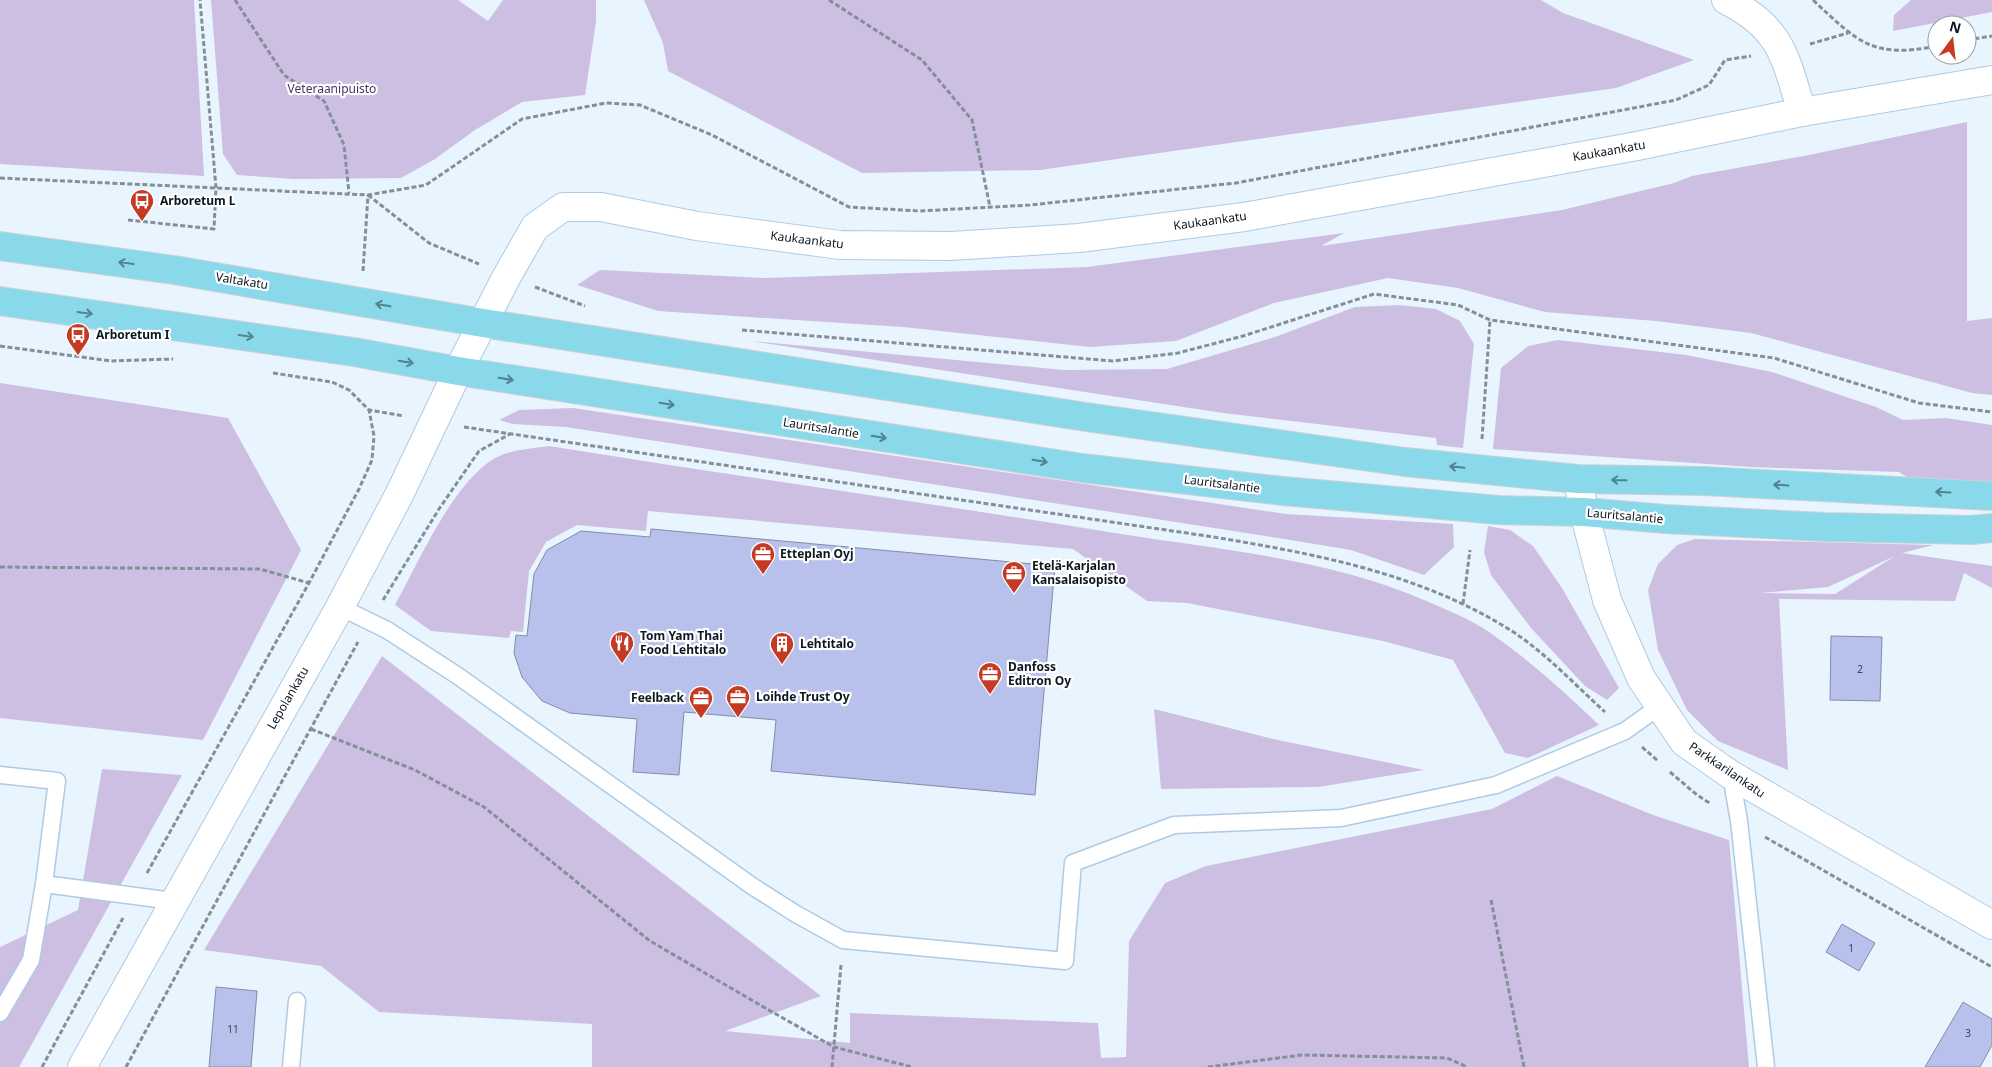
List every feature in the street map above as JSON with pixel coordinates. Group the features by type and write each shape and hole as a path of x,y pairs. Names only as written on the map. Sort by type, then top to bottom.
{"main road":[{"name":"Valtakatu","path":"0,246 184,272 483,323"},
{"path":"0,300 344,351 458,371"},
{"path":"483,323 1086,417 1405,462 1578,479 1713,482 1992,496"},
{"name":"Lauritsalantie","path":"458,371 1082,468 1283,491 1498,510 1584,512 1665,519 1825,527 1972,530 1992,528"}],"street":[{"path":"1726,0 1748,11 1772,33 1784,51 1802,112"},
{"name":"Kaukaankatu","path":"483,323 535,227 563,207 601,207 697,226 840,245 951,246 1079,238 1244,217 1637,146 1802,112 1992,80"},
{"name":"Lepolankatu","path":"82,1067 340,607 483,323"},
{"name":"Parkkarilankatu","path":"1578,479 1584,512 1607,600 1641,678 1684,742 1731,775 1992,926"}],"lane":[{"path":"340,607 370,621 458,676 752,886 796,914 843,940 1065,961 1073,863 1174,825 1341,818 1496,785 1625,731 1660,706"},
{"path":"0,775 57,781 44,884 30,960 0,1013"},
{"path":"1731,775 1739,821 1766,1067"},
{"path":"44,884 174,901"},
{"path":"291,1067 297,1000"}],"path":[{"path":"128,220 214,229 216,188 200,0"},
{"path":"235,0 284,75 324,101 344,145 349,194"},
{"path":"830,0 922,60 972,120 990,207"},
{"path":"1814,0 1848,33 1874,47 1910,52 1927,48"},
{"path":"0,178 368,195 426,185 522,119 606,103 640,105 712,135 849,207 920,211 990,207 1236,183 1676,100 1709,85 1726,60 1784,51 1848,33"},
{"path":"1977,38 1992,36"},
{"path":"368,195 429,243 569,302 587,307"},
{"path":"734,330 1113,362 1178,353 1243,336 1374,294 1458,304 1490,320 1774,358 1919,402 1992,412"},
{"path":"1482,441 1490,320"},
{"path":"0,346 111,361 180,360"},
{"path":"265,372 332,382 349,390 369,410 434,423 1207,536 1311,554 1396,576 1463,604 1508,628 1531,646 1697,795 1992,967"},
{"path":"42,1067 135,895 309,583 372,460 374,436 369,410"},
{"path":"126,1067 370,621 439,508 479,451 511,433"},
{"path":"1463,604 1470,550"},
{"path":"0,567 260,569 309,583"},
{"path":"279,714 310,729 415,770 484,807 650,942 834,1047 912,1067"},
{"path":"1491,900 1524,1067"},
{"path":"832,1067 843,940"},
{"path":"1208,1067 1302,1056 1447,1058 1467,1067"}],"green space":[{"path":"0,0 194,0 204,176 0,164"},
{"name":"Veteraanipuisto","path":"211,0 458,0 488,21 503,0 596,0 596,22 585,95 522,102 475,130 435,159 401,178 294,179 237,175 223,154"},
{"path":"644,0 1541,0 1563,13 1694,60 1616,88 1040,170 862,173 668,71 663,43"},
{"path":"1911,0 1992,0 1992,12 1976,15 1927,15 1927,24 1893,31 1894,15"},
{"path":"1967,122 1967,321 1992,318 1992,395 1972,393 1751,333 1656,321 1545,312 1458,288 1388,278 1274,303 1176,341 1090,347 903,327 658,311 577,285 600,270 766,278 1087,267 1344,233 1321,246 1562,210 1674,183 1692,176 1809,155"},
{"path":"1399,305 1436,309 1460,321 1474,344 1463,448 1437,445 1436,438 1223,413 750,341 1064,370 1167,369 1275,337 1355,307"},
{"path":"1558,340 1686,355 1772,372 1876,407 1903,420 1946,418 1992,425 1992,485 1913,481 1899,472 1751,467 1493,449 1501,368 1528,346"},
{"path":"0,383 228,418 301,550 203,740 0,718"},
{"path":"573,408 1286,514 1453,524 1454,547 1424,575 1351,550 566,427 513,424 499,420 519,410"},
{"path":"549,446 1236,551 1313,565 1351,575 1388,586 1424,600 1482,627 1504,642 1560,688 1599,725 1528,758 1505,753 1453,660 1383,641 1187,603 1147,601 1073,549 648,511 646,531 577,525 546,542 529,571 523,632 511,631 509,638 431,631 395,605 442,518 473,477 489,462 507,453"},
{"path":"1488,526 1510,530 1533,546 1562,588 1619,688 1607,700 1585,686 1531,628 1491,575 1484,552"},
{"path":"1695,539 1933,545 1902,553 1992,566 1992,588 1964,573 1955,601 1779,599 1788,770 1718,741 1687,710 1658,650 1648,590 1658,564 1677,545","holes":["1895,556 1835,594 1760,593 1828,587"]},
{"path":"382,656 821,996 725,1031 850,1043 850,1013 1098,1023 1101,1058 1126,1057 1129,941 1165,883 1206,866 1492,809 1557,776 1653,815 1729,840 1749,1067 592,1067 592,1024 379,1012 321,966 204,950"},
{"path":"1154,709 1273,739 1424,770 1318,787 1161,789"},
{"path":"102,769 182,775 19,1067 0,1067 0,947 78,910"}],"building":[{"name":"Lehtitalo","path":"651,529 1055,566 1035,795 771,771 776,720 684,712 679,775 633,772 637,719 570,713 542,701 522,677 514,653 516,635 527,636 534,574 547,550 581,531 650,537"},
{"path":"1831,636 1882,637 1880,701 1830,700"},
{"path":"1842,924 1875,943 1859,971 1826,952"},
{"path":"216,987 257,991 251,1067 209,1067"},
{"path":"1963,1002 1992,1019 1992,1045 1980,1067 1925,1067"}],"place":[{"name":"Arboretum L","path":"142,222"},
{"name":"Arboretum I","path":"78,356"},
{"name":"Etteplan Oyj","path":"763,575"},
{"name":"Etelä-Karjalan Kansalaisopisto","path":"1014,594"},
{"name":"Tom Yam Thai Food Lehtitalo","path":"622,664"},
{"name":"Lehtitalo","path":"782,665"},
{"name":"Danfoss Editron Oy","path":"990,695"},
{"name":"Loihde Trust Oy","path":"738,718"},
{"name":"Feelback","path":"701,719"}]}
